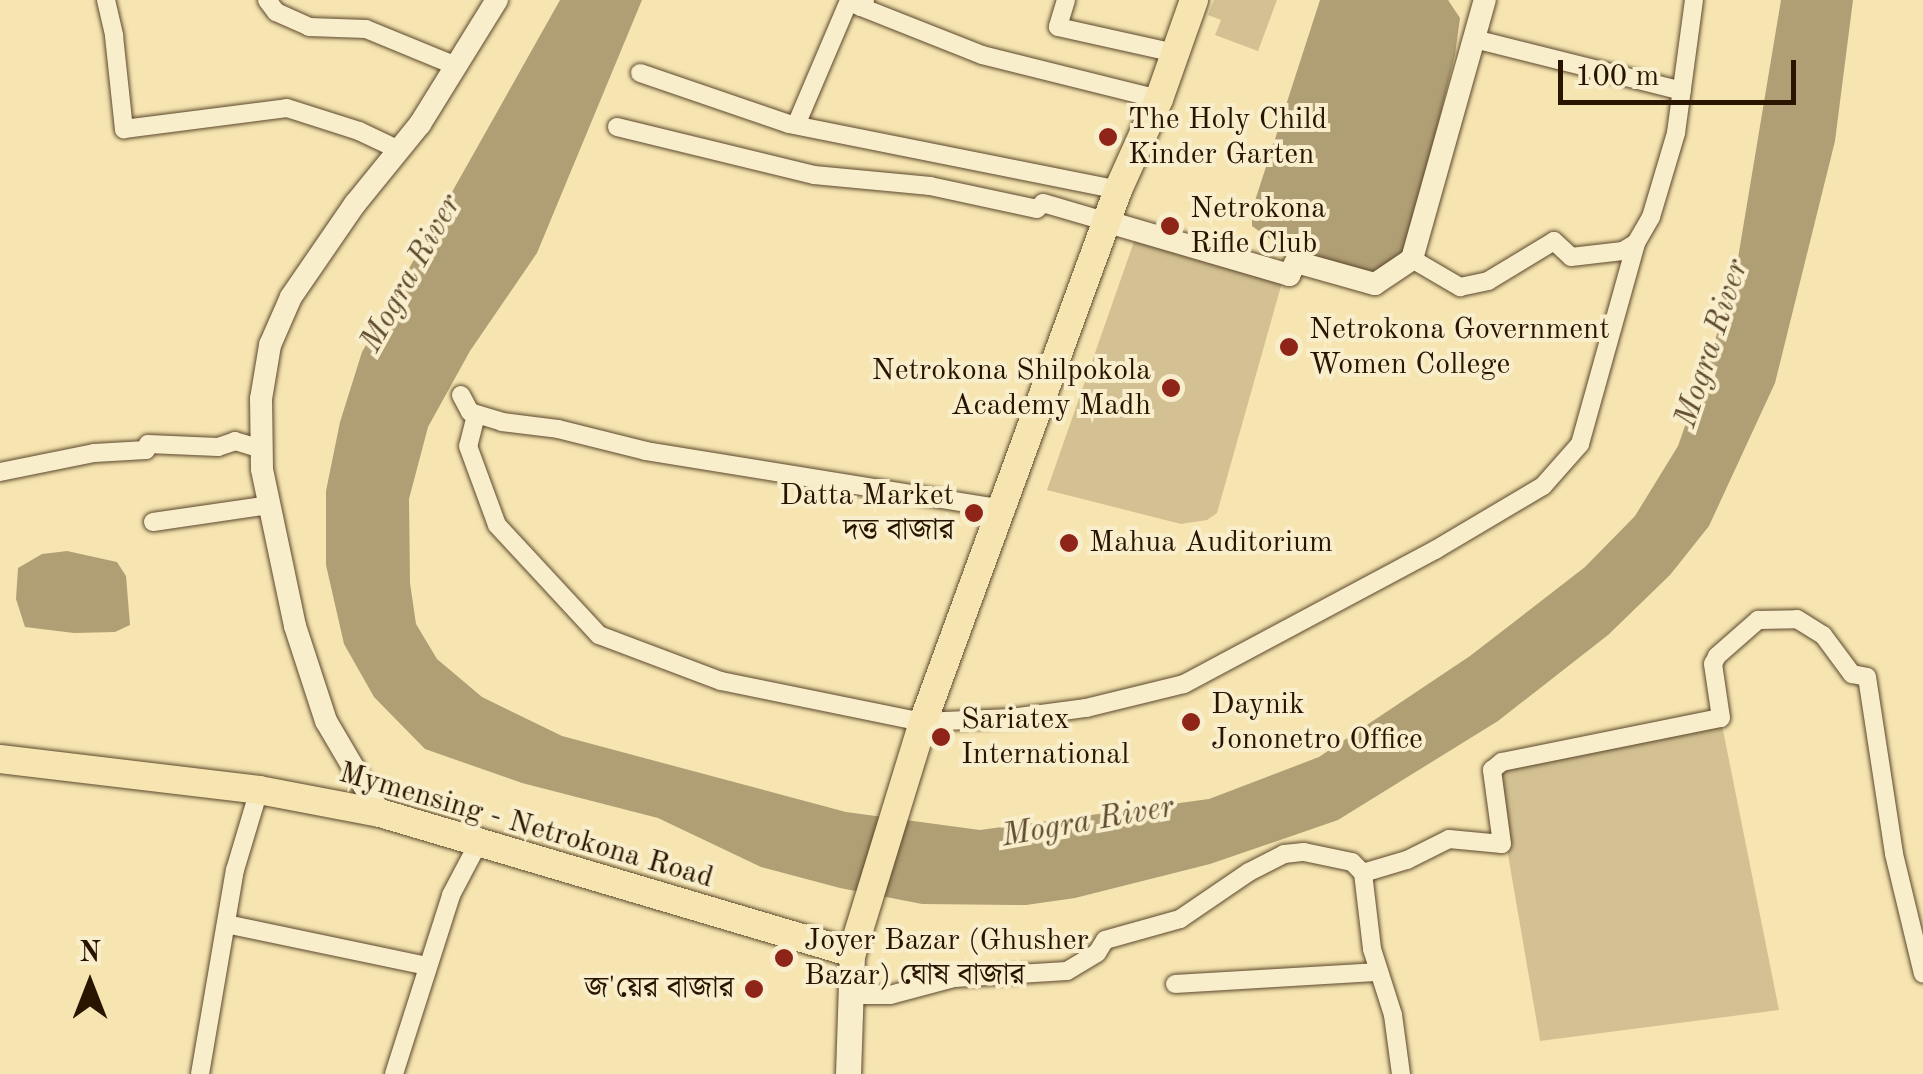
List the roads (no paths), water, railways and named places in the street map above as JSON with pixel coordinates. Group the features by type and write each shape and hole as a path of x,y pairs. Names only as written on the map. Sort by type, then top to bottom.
{"main road":[{"path":"848,1074 852,953 920,730 1118,190 1159,99 1194,0"},
{"name":"Mymensing - Netrokona Road","path":"0,759 259,790 380,812 852,953"}],"street":[{"path":"106,0 124,129 287,108 359,130 399,150"},
{"path":"267,0 276,12 309,27 366,29 456,66"},
{"path":"380,812 326,721 296,626 268,505 261,399 270,345 291,297 355,204 399,150 498,0"},
{"path":"1066,0 1058,27 1175,53"},
{"path":"617,128 814,175 930,186 1037,210 1043,203 1289,275 1296,262 1375,284 1412,259 1485,0"},
{"path":"476,415 468,446 497,525 599,635 721,680 920,730 1086,708 1184,684 1435,550 1544,486 1580,444 1613,338 1636,243 1650,217 1676,133 1694,0"},
{"path":"796,125 855,2 982,55 1159,99"},
{"path":"1474,39 1682,91"},
{"path":"640,73 796,125 1118,190"},
{"path":"1412,259 1460,288 1488,282 1554,241 1572,257 1623,252 1636,243"},
{"path":"460,395 476,415 646,451 1003,509"},
{"path":"0,472 94,453 146,450 148,444 218,447 235,441 262,449"},
{"path":"153,522 268,505"},
{"path":"1364,873 1408,860 1449,839 1502,844 1492,770 1502,762 1720,718 1713,664 1716,656 1758,620 1797,619 1823,635 1852,674 1867,677 1894,854 1923,974"},
{"path":"200,1074 235,870 259,790"},
{"path":"394,1074 452,895 479,842"},
{"path":"848,995 890,994 954,978 1067,971 1097,953 1105,940 1180,919 1233,881 1284,854 1304,852 1352,862 1364,873 1379,972 1393,1015 1401,1074"},
{"path":"226,924 427,966"},
{"path":"1176,984 1379,972"}],"water":[{"name":"Mogra River","path":"560,0 642,0 537,253 470,351 428,427 409,499 410,583 416,624 437,659 482,697 562,736 846,812 980,830 1209,799 1319,757 1470,656 1585,567 1635,516 1678,446 1733,288 1781,0 1853,0 1835,141 1775,383 1709,526 1670,575 1608,635 1498,721 1338,820 1210,864 1075,898 1026,905 922,904 840,888 761,867 658,818 522,783 425,749 374,697 344,644 326,565 326,491 340,422 362,352"},
{"path":"1320,0 1448,0 1460,18 1455,55 1412,230 1405,250 1373,275 1330,269 1284,249 1252,226 1252,210"},
{"path":"67,551 117,562 126,576 130,625 115,632 74,633 25,627 16,599 18,568 42,554"}],"place":[{"name":"The Holy Child Kinder Garten","path":"1108,137"},
{"name":"Netrokona Rifle Club","path":"1170,226"},
{"name":"Netrokona Government Women College","path":"1289,347"},
{"name":"Netrokona Shilpokola Academy Madh","path":"1171,388"},
{"name":"Datta Market দত্ত বাজার","path":"974,513"},
{"name":"Mahua Auditorium","path":"1069,543"},
{"name":"Daynik Jononetro Office","path":"1191,722"},
{"name":"Sariatex International","path":"941,737"},
{"name":"Joyer Bazar (Ghusher Bazar) ঘোষ বাজার","path":"784,958"},
{"name":"জ'‌য়‌ের বাজার","path":"754,989"}]}
